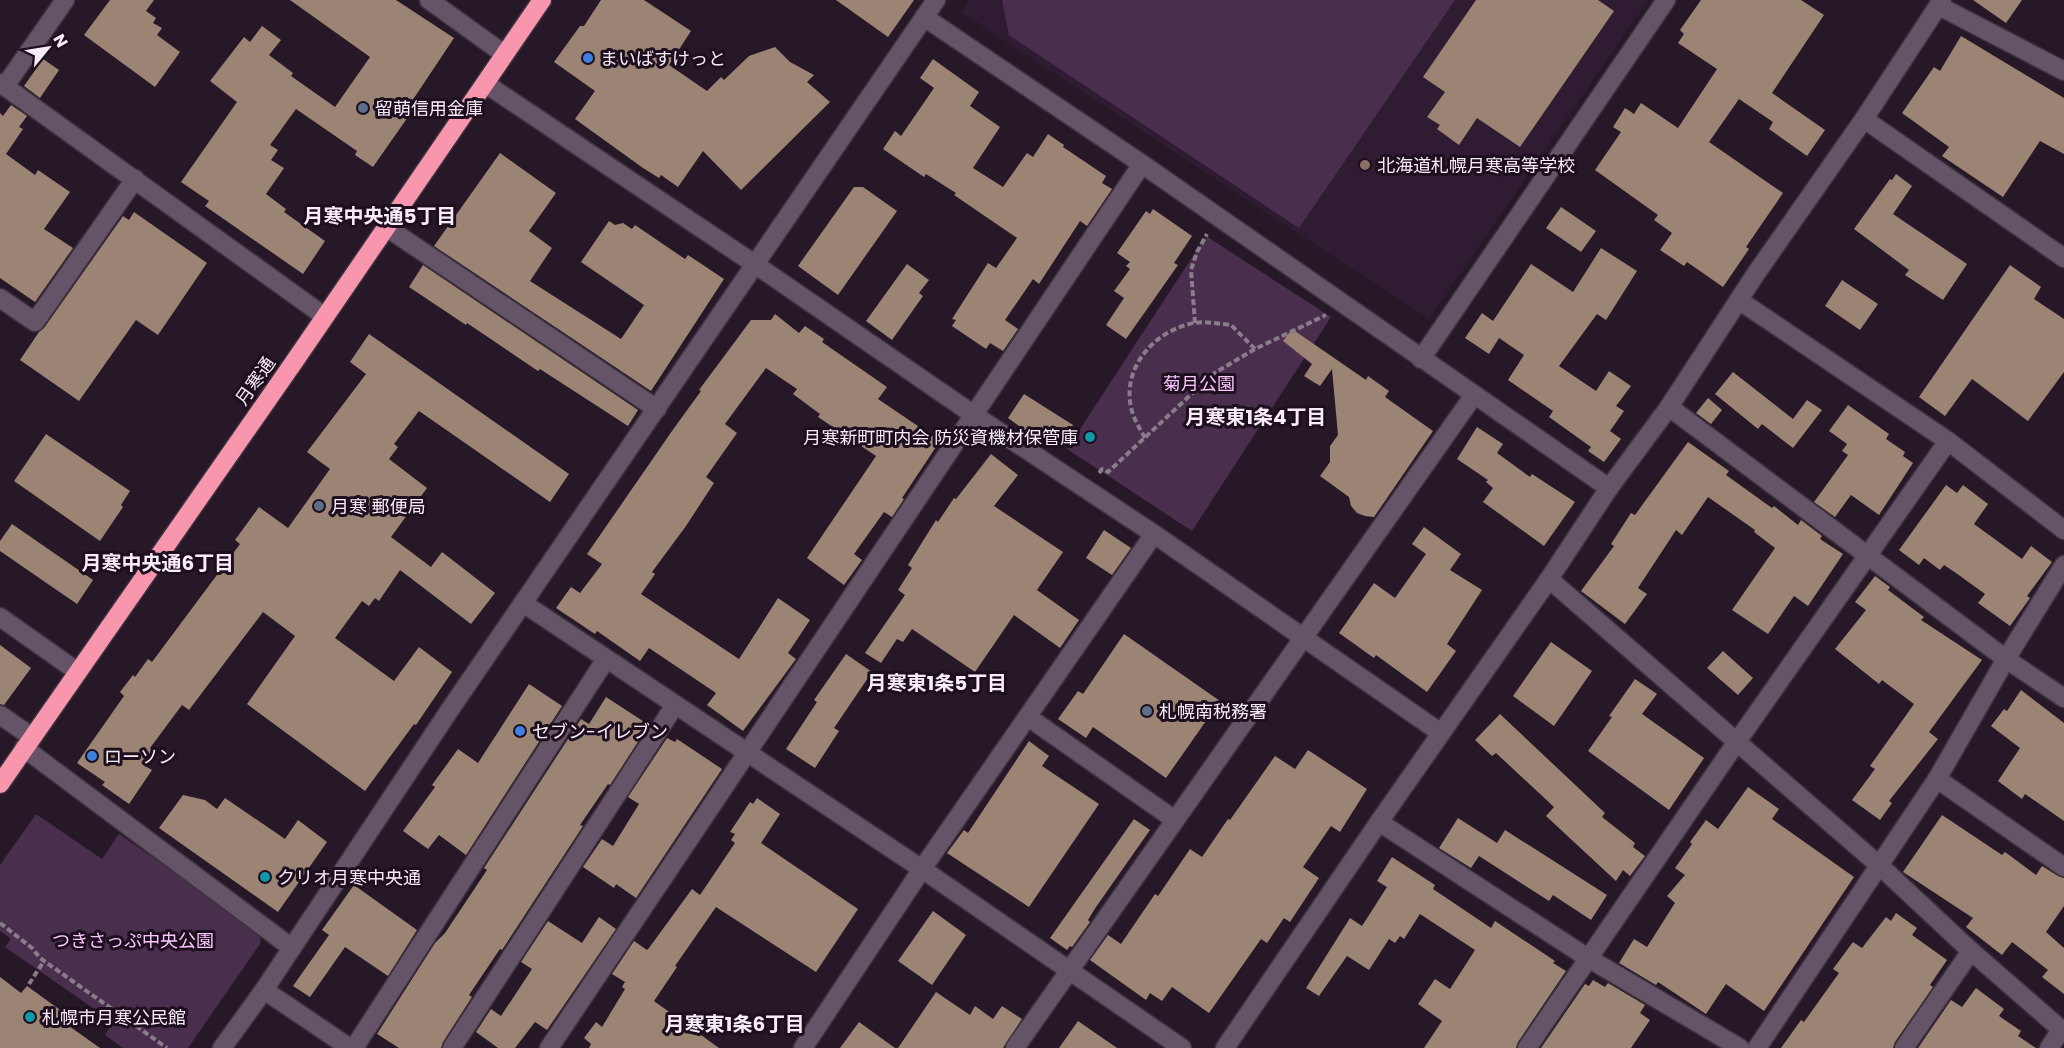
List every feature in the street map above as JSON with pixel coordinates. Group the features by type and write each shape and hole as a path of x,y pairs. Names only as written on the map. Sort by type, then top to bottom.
{"highway":[{"name":"月寒通","path":"0,784 542,0"}],"street":[{"path":"65,0 3,85 324,316"},
{"path":"429,0 504,54"},
{"path":"222,1048 264,990 449,711 936,0"},
{"path":"1421,359 1666,0"},
{"path":"1226,1048 1609,489 1669,407 1755,275 1864,119 1941,3 2064,71"},
{"path":"924,18 1142,164 1609,489"},
{"path":"486,84 974,415 1154,534 1441,733"},
{"path":"1864,119 2064,258"},
{"path":"549,1048 1142,164"},
{"path":"0,298 35,322 135,179"},
{"path":"386,227 657,409"},
{"path":"1740,301 1948,441 2064,530"},
{"path":"1015,1048 1474,395"},
{"path":"1669,407 2006,659 2064,699"},
{"path":"1527,1048 1736,743 1948,441"},
{"path":"803,1048 922,869 1154,534"},
{"path":"1757,1048 1937,779 2006,659 2064,565"},
{"path":"1549,579 1880,867 1971,951 2063,1031 2049,1048"},
{"path":"523,603 922,869 1182,1048"},
{"path":"0,616 78,672"},
{"path":"264,990 352,1048 606,659"},
{"path":"452,1048 675,705"},
{"path":"0,715 28,743 292,948"},
{"path":"1028,717 1175,820"},
{"path":"1937,779 2064,867"},
{"path":"1380,822 1588,958 1740,1048"},
{"path":"1904,1048 1971,951"}],"path":[{"path":"1195,323 1191,270 1197,252 1208,233"},
{"path":"1095,478 1102,469 1108,472 1213,374 1255,349 1328,314"},
{"path":"1145,438 1133,415 1129,386 1139,358 1162,335 1195,323 1231,325 1255,349"},
{"path":"0,923 32,948 44,961 167,1048"},
{"path":"29,984 44,961"}],"shaded area":[{"name":"北海道札幌月寒高等学校","path":"969,0 1648,0 1429,319 961,12"}],"green space":[{"path":"1002,0 1455,0 1299,228 1009,35"},
{"name":"菊月公園","path":"1206,236 1331,317 1192,531 1067,449"},
{"name":"つきさっぷ中央公園","path":"36,814 102,859 119,834 261,932 260,944 188,1048 123,1048 105,1035 113,1022 5,947 11,939 0,931 0,865"}],"building":[{"path":"110,0 154,0 146,11 156,18 153,23 162,28 157,35 180,52 155,87 84,35"},
{"path":"290,0 396,0 454,38 412,101 417,104 373,167 355,155 357,151 296,109 270,145 278,150 271,160 284,168 266,194 286,209 284,212 325,241 303,274 205,206 209,201 181,182 237,102 210,81 244,37 250,42 262,26 281,40 269,55 293,73 291,76 335,107 370,57"},
{"path":"601,0 644,0 691,31 669,65 707,91 721,77 724,80 749,56 775,47 790,62 814,75 807,82 830,102 741,190 703,151 678,187 661,175 659,178 643,168 575,119 595,91 554,62 580,26 584,26"},
{"path":"836,0 914,0 888,37"},
{"path":"1476,0 1598,0 1614,11 1520,147 1477,118 1459,145 1437,129 1440,125 1427,117 1445,92 1423,77"},
{"path":"1701,0 1801,0 1824,15 1772,93 1825,130 1807,156 1769,129 1773,122 1739,99 1709,142 1783,193 1746,247 1749,249 1723,287 1687,262 1684,266 1660,250 1672,233 1654,220 1658,215 1595,170 1621,132 1613,127 1625,108 1634,114 1641,103 1678,128 1717,69 1678,43 1684,34 1680,30"},
{"path":"1973,0 2022,0 2006,23"},
{"path":"1961,36 2064,98 2064,154 2040,141 2003,197 1942,156 1949,147 1902,113 1934,67 1940,71"},
{"path":"43,59 59,70 40,98 24,86"},
{"path":"933,59 979,92 970,106 1000,127 973,168 1003,187 1027,153 1033,157 1048,134 1106,176 1102,183 1112,189 1087,226 1080,221 1039,284 1033,279 1005,320 1018,329 1003,351 990,343 986,349 952,326 956,320 952,319 988,263 996,268 1017,238 954,195 956,193 926,174 924,177 883,149 895,131 901,136 934,88 920,78"},
{"path":"11,105 27,116 19,127 23,129 6,154 35,175 38,170 70,192 44,229 73,248 35,302 0,278 0,113 3,116"},
{"path":"500,153 556,193 529,231 552,248 530,281 621,339 644,305 581,262 609,221 615,225 623,223 632,229 635,225 685,259 688,255 724,279 651,391 434,246"},
{"path":"1896,174 1912,186 1893,214 1967,264 1943,300 1905,275 1909,270 1854,229"},
{"path":"854,187 863,187 897,211 838,295 798,266"},
{"path":"1561,207 1596,231 1581,252 1546,228"},
{"path":"1153,209 1192,236 1174,263 1178,265 1126,339 1106,325 1124,298 1114,291 1130,269 1126,266 1130,262 1117,253 1146,211 1150,214"},
{"path":"134,212 207,263 158,335 136,320 79,401 20,360 123,216 129,220"},
{"path":"1601,248 1637,271 1606,320 1597,314 1559,366 1596,391 1609,371 1631,386 1616,406 1624,411 1610,431 1621,439 1604,462 1588,451 1591,447 1549,417 1553,411 1508,380 1524,355 1499,338 1489,354 1465,338 1482,313 1493,321 1531,264 1573,292"},
{"path":"907,264 929,280 919,293 923,296 892,340 866,321"},
{"path":"423,265 638,410 628,426 409,287"},
{"path":"2010,265 2041,287 2034,299 2064,319 2064,372 2028,421 1972,379 1945,416 1919,397"},
{"path":"1842,280 1878,304 1860,330 1825,306"},
{"path":"775,314 799,333 805,326 824,339 822,342 887,387 878,399 940,441 892,517 884,512 854,554 862,560 844,585 807,558 876,456 818,417 820,414 793,394 797,389 766,368 725,424 737,433 706,477 714,483 652,572 655,574 641,594 739,659 778,598 810,620 788,653 796,659 743,731 707,705 716,693 649,648 640,661 597,631 595,634 556,608 571,587 580,593 602,564 587,554 701,391 699,390 751,320 771,320"},
{"path":"1292,329 1366,380 1368,376 1389,391 1385,397 1433,431 1374,517 1357,513 1351,506 1349,497 1320,476 1330,462 1330,446 1338,435 1332,369 1320,386 1304,376 1312,364 1283,341"},
{"path":"369,334 569,474 550,502 419,411 394,444 398,447 389,459 427,488 391,537 431,567 442,552 495,593 471,624 400,570 379,601 375,598 369,606 362,601 335,638 394,681 419,647 452,672 416,725 414,724 365,791 247,704 295,636 263,612 189,710 182,705 150,748 155,752 145,766 152,770 129,804 102,785 105,782 77,763 124,696 120,692 148,659 152,662 240,544 235,540 259,507 288,528 330,469 307,452 366,374 350,362"},
{"path":"1733,372 1793,419 1807,400 1822,410 1793,448 1762,424 1758,429 1715,394"},
{"path":"1024,394 1073,425 1058,448 1032,430 1030,434 1008,418"},
{"path":"1708,398 1722,410 1711,424 1696,413"},
{"path":"1848,405 1889,434 1886,439 1905,452 1903,456 1913,463 1879,515 1851,495 1835,517 1814,502 1848,455 1842,451 1847,444 1829,431"},
{"path":"1477,427 1503,444 1497,453 1530,477 1532,474 1575,502 1544,546 1483,502 1493,488 1486,482 1488,480 1457,459"},
{"path":"46,434 130,491 121,505 123,507 100,541 14,481"},
{"path":"1688,442 1729,471 1726,475 1772,508 1774,506 1798,525 1801,520 1822,536 1820,539 1843,554 1808,606 1794,596 1768,634 1732,610 1775,548 1754,532 1755,530 1708,497 1682,535 1676,530 1638,588 1647,594 1625,624 1581,591 1614,546 1611,544 1631,513 1635,515"},
{"path":"991,454 1018,475 994,506 1063,552 1037,590 1079,620 1060,648 1014,615 975,672 912,629 903,642 897,639 881,663 865,653 905,595 898,590 912,568 908,565 936,520 938,522 954,498 956,499"},
{"path":"1946,485 1957,493 1963,485 1988,504 1974,524 2022,559 2031,546 2052,562 2027,596 2030,598 2010,626 1978,603 1985,594 1956,573 1944,565 1940,570 1924,558 1919,565 1899,550"},
{"path":"12,524 93,580 77,604 0,551 0,541"},
{"path":"1424,527 1461,554 1450,570 1482,590 1447,644 1456,651 1427,692 1376,655 1374,658 1339,633 1374,583 1395,598 1426,554 1412,544"},
{"path":"1104,530 1131,548 1112,575 1086,558"},
{"path":"1875,576 1890,587 1888,590 1924,617 1921,620 1982,660 1929,732 1938,739 1889,801 1892,803 1880,820 1852,800 1875,769 1870,766 1914,704 1882,680 1879,684 1835,649 1866,610 1855,602"},
{"path":"1124,634 1220,701 1166,778 1093,727 1086,738 1058,719 1078,691 1083,694"},
{"path":"1551,642 1592,671 1554,726 1513,696"},
{"path":"0,645 31,668 4,705 0,704"},
{"path":"1723,651 1753,678 1738,695 1707,668"},
{"path":"846,654 872,672 834,728 839,731 815,768 786,749 817,702 814,700"},
{"path":"1635,679 1657,694 1642,714 1704,758 1669,810 1588,751"},
{"path":"529,684 562,706 466,855 439,835 428,849 403,831 435,787 432,785 458,749 478,763"},
{"path":"2021,690 2064,723 2064,821 2025,794 2022,799 1998,781 2020,748 1991,726 2004,709 2007,711"},
{"path":"606,697 649,725 610,785 608,784 580,825 583,826 502,950 500,949 469,995 472,997 441,1048 399,1048 377,1034 435,943 445,933 487,870 484,868 581,719 589,724"},
{"path":"1500,714 1605,813 1602,817 1635,843 1633,847 1645,856 1630,876 1623,870 1616,881 1546,816 1554,807 1496,753 1492,756 1475,740"},
{"path":"667,738 675,742 677,739 722,769 636,898 616,884 614,888 583,867 602,839 613,846 639,804 628,797"},
{"path":"1029,741 1049,756 1042,766 1099,804 1029,907 947,853 964,830 968,833"},
{"path":"1308,750 1367,789 1340,832 1331,826 1303,867 1319,878 1290,922 1284,918 1267,943 1261,939 1209,1013 1172,987 1162,1001 1150,993 1146,1000 1090,960 1108,935 1121,944 1155,894 1158,896 1190,849 1202,857 1275,756 1295,769"},
{"path":"1748,787 1779,809 1772,819 1854,877 1764,1011 1726,984 1706,1014 1658,982 1656,985 1619,963 1634,939 1647,947 1675,903 1667,896 1685,875 1675,868 1706,820 1718,829"},
{"name":"クリオ月寒中央通","path":"183,795 205,800 217,809 225,798 285,839 298,820 327,842 278,912 159,828"},
{"path":"757,798 780,814 761,843 858,909 816,972 716,907 654,1001 719,1048 589,1048 591,1044 584,1038 596,1022 602,1027 625,989 622,987 625,982 612,974 634,941 647,950 692,889 700,895 735,843 731,840 735,834 730,832 750,802 753,804"},
{"path":"1942,815 2002,855 2005,852 2036,875 2042,866 2064,878 2064,906 2046,932 2064,948 2064,994 2042,977 2048,970 2012,942 2002,955 1966,927 1973,918 1903,872"},
{"path":"1458,818 1497,843 1505,830 1607,895 1591,920 1553,895 1549,901 1479,856 1471,868 1439,848"},
{"path":"1134,819 1150,830 1096,907 1088,920 1090,922 1072,947 1070,946 1067,950 1050,938"},
{"path":"1392,857 1435,885 1433,889 1491,928 1495,921 1555,961 1553,963 1566,971 1516,1048 1424,1048 1442,1021 1418,1004 1435,979 1450,989 1475,950 1420,914 1404,939 1400,936 1395,943 1389,939 1369,970 1347,956 1319,996 1306,988 1350,918 1362,926 1387,887 1377,881"},
{"path":"354,885 417,930 388,976 345,947 310,997 293,986 329,935 322,930"},
{"path":"933,911 966,935 932,985 898,961"},
{"path":"1896,913 1917,928 1912,935 1947,960 1930,985 1933,987 1893,1048 1781,1048 1801,1020 1804,1022 1839,973 1833,969 1853,942 1862,948 1886,917 1891,921"},
{"path":"599,917 616,929 547,1030 535,1022 515,1048 498,1048 476,1032 491,1009 501,1016 532,969 521,962 548,921 582,943"},
{"name":"札幌市月寒公民館","path":"0,977 21,993 27,986 63,1012 59,1019 100,1048 0,1048"},
{"path":"1593,980 1605,987 1608,983 1645,1005 1640,1013 1650,1020 1631,1048 1541,1048 1585,984 1589,986"},
{"path":"1976,988 2004,1009 1999,1016 2021,1031 2018,1036 2036,1048 1918,1048 1951,1000 1962,1007"},
{"path":"936,992 970,1015 975,1006 993,1019 1002,1006 1022,1019 1003,1048 898,1048"},
{"path":"1078,1021 1117,1048 1059,1048"},
{"path":"859,1022 895,1048 840,1048"}],"place":[{"name":"まいばすけっと","path":"588,58"},
{"name":"留萌信用金庫","path":"363,108"},
{"name":"北海道札幌月寒高等学校","path":"1365,165"},
{"name":"月寒新町町内会 防災資機材保管庫","path":"1090,437"},
{"name":"月寒 郵便局","path":"319,506"},
{"name":"札幌南税務署","path":"1147,711"},
{"name":"セブン-イレブン","path":"520,731"},
{"name":"ローソン","path":"92,756"},
{"name":"クリオ月寒中央通","path":"265,877"},
{"name":"札幌市月寒公民館","path":"30,1017"}],"district":[{"name":"月寒中央通5丁目","path":"380,216"},
{"name":"月寒東1条4丁目","path":"1256,417"},
{"name":"月寒中央通6丁目","path":"158,563"},
{"name":"月寒東1条5丁目","path":"937,683"},
{"name":"月寒東1条6丁目","path":"735,1024"}]}
